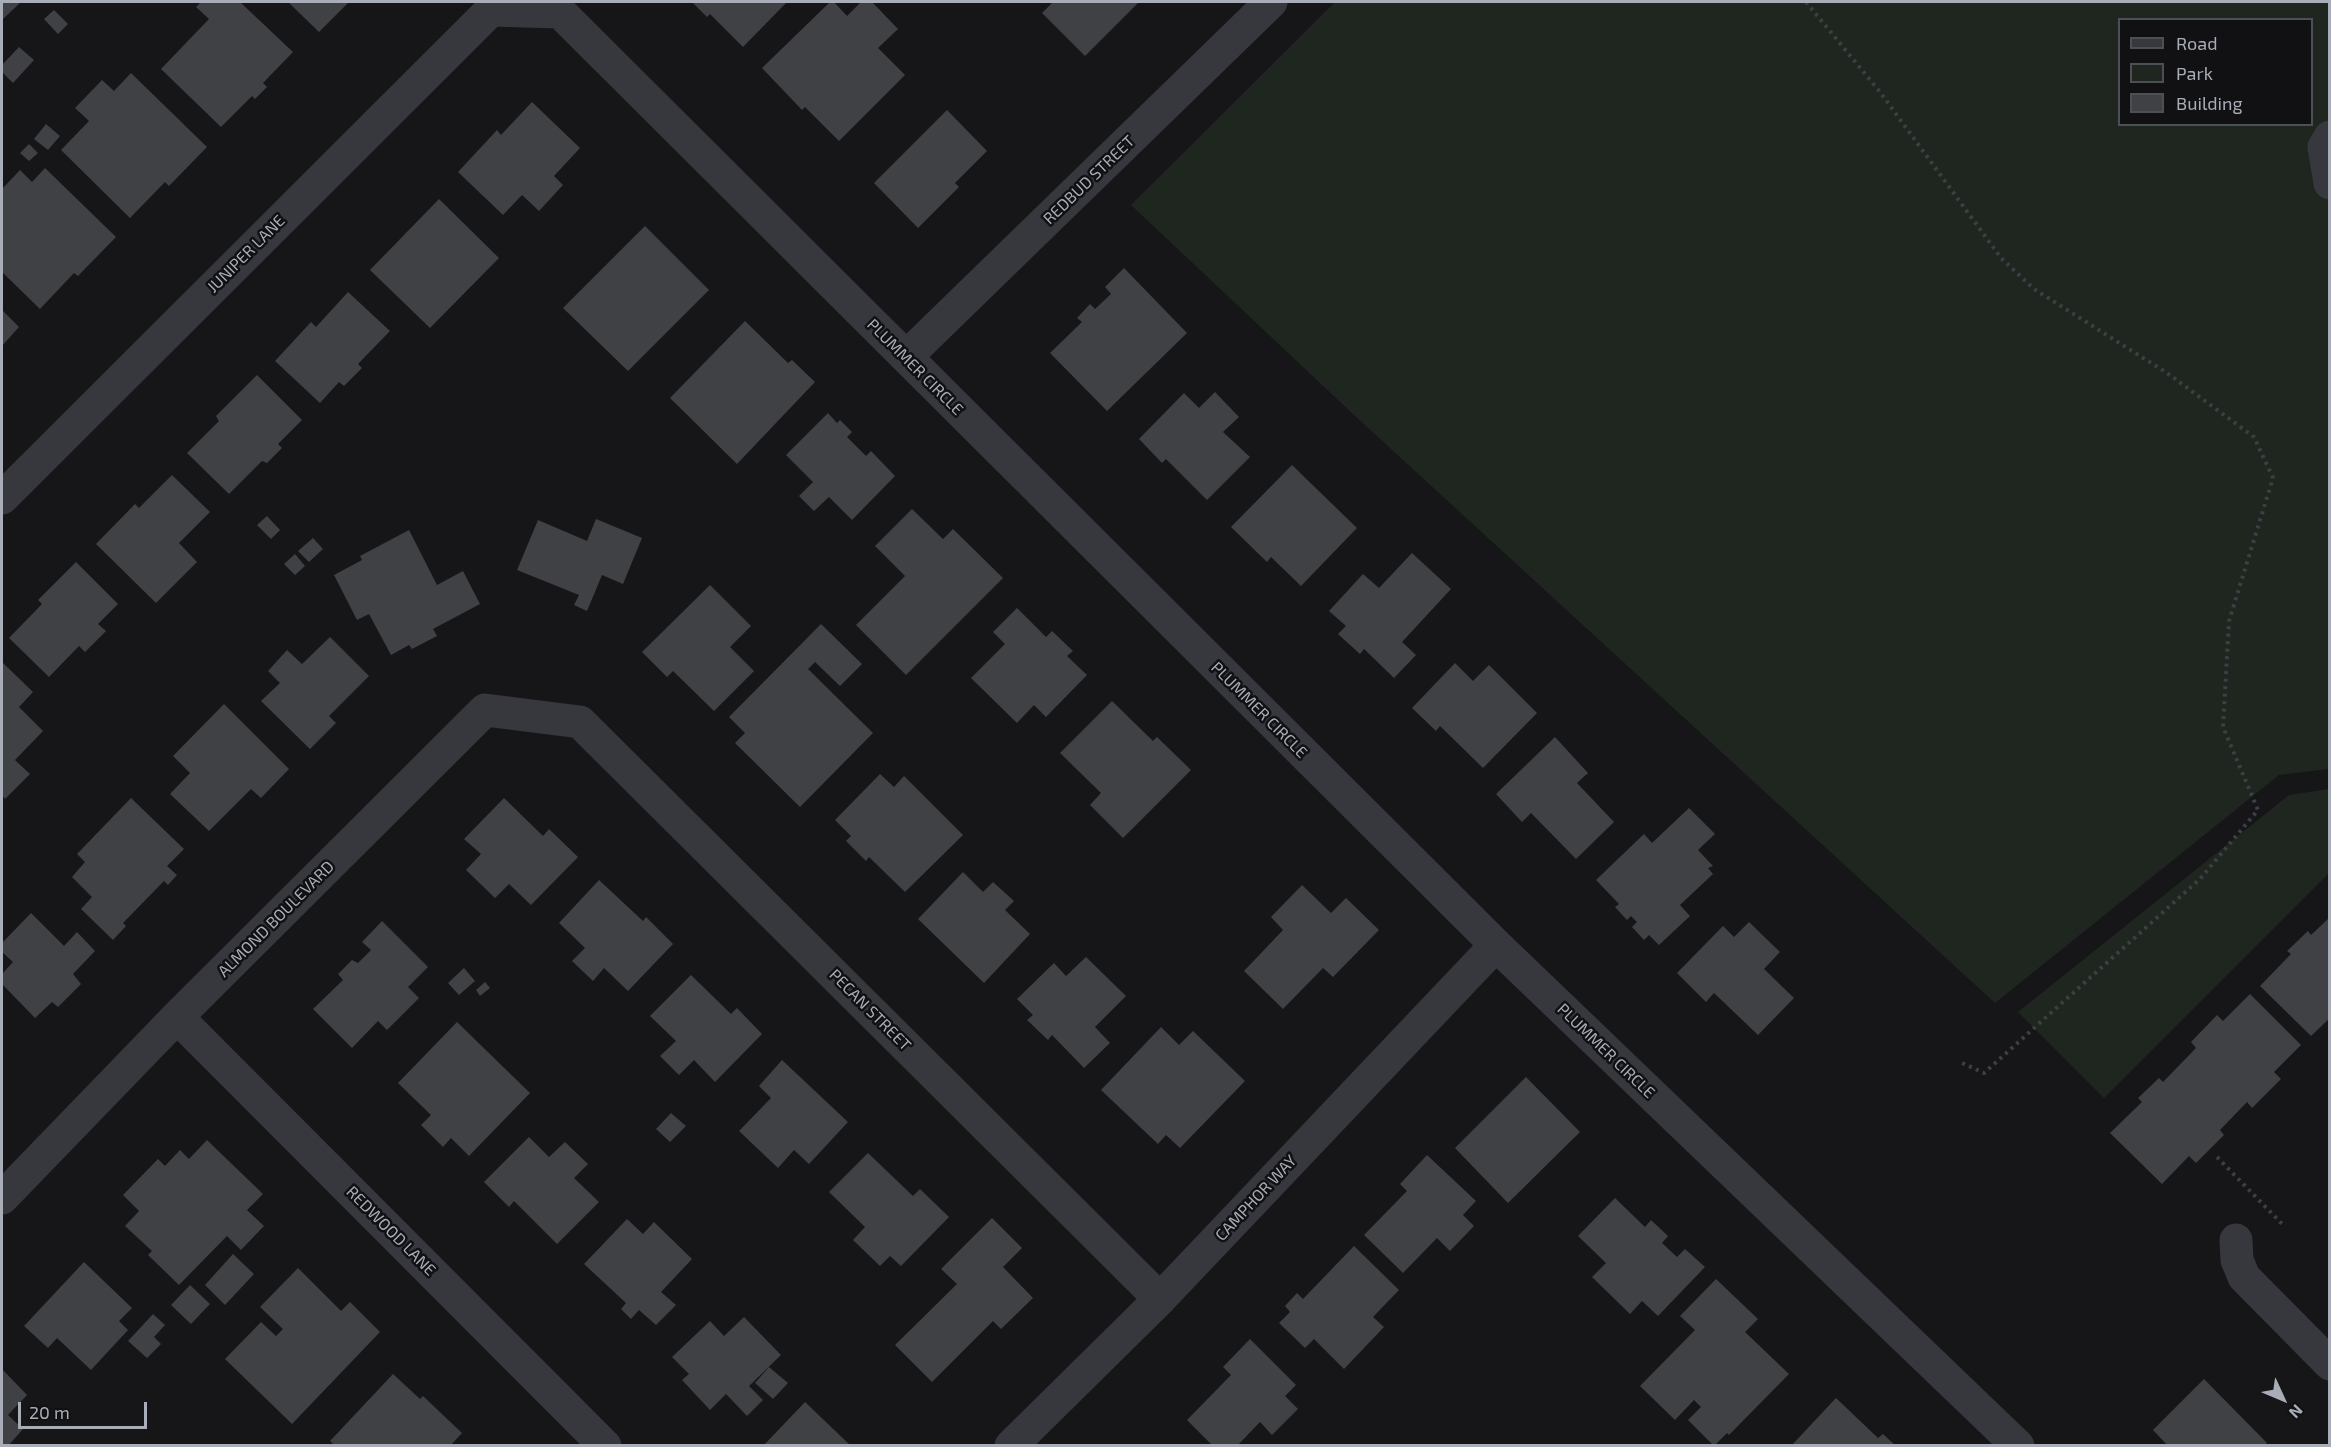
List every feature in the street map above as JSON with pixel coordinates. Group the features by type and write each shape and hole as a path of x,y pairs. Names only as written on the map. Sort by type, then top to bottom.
{"street":[{"name":"REDBUD STREET","path":"906,357 1271,2"},
{"name":"PLUMMER CIRCLE","path":"491,9 560,12 1496,945 2018,1446"},
{"name":"JUNIPER LANE","path":"2,498 491,9"},
{"path":"2330,137 2324,147 2330,183"},
{"name":"ALMOND BOULEVARD","path":"2,1198 177,1017 485,710 580,722"},
{"name":"PECAN STREET","path":"580,722 1161,1299"},
{"name":"CAMPHOR WAY","path":"1011,1446 1161,1299 1496,945"},
{"name":"REDWOOD LANE","path":"177,1017 605,1446"},
{"path":"2236,1240 2237,1260 2244,1277 2330,1364"}],"path":[{"path":"1806,2 1880,92 2001,258 2034,289 2167,373 2254,437 2273,478 2229,621 2223,727 2258,810 2200,879 1984,1073 1960,1062"},
{"path":"2217,1157 2284,1226"}],"green space":[{"path":"1335,2 2329,2 2329,769 2279,775 1995,1003 1355,416 1131,205"},
{"path":"2329,789 2329,873 2104,1098 2018,1012 2289,795"}],"building":[{"path":"2,2 21,2 2,20"},
{"path":"201,2 240,2 293,52 263,83 267,87 255,99 252,96 221,127 161,69 209,19 196,7"},
{"path":"288,2 349,2 319,32"},
{"path":"692,2 787,2 743,47 710,14 707,17"},
{"path":"830,2 834,2 847,16 861,2 872,2 898,29 878,48 905,75 839,141 805,107 802,110 762,68"},
{"path":"1053,2 1139,2 1085,56 1042,13"},
{"path":"54,10 68,24 58,34 44,19"},
{"path":"19,47 34,60 13,83 2,72 2,65"},
{"path":"131,73 207,147 169,186 165,182 130,218 61,150 89,121 75,108 102,80 114,91"},
{"path":"532,102 580,148 554,176 563,185 539,211 522,195 503,215 458,172 497,130 501,135"},
{"path":"947,110 987,151 955,183 959,187 918,228 874,183"},
{"path":"46,124 60,136 48,150 34,139"},
{"path":"29,144 38,153 29,161 20,153"},
{"path":"45,168 116,237 78,276 74,273 40,309 2,272 2,189 20,170 32,182"},
{"path":"439,199 499,258 430,328 370,270"},
{"path":"645,226 709,290 628,371 563,308"},
{"path":"1124,268 1187,333 1107,411 1050,353 1082,322 1077,318 1090,304 1095,309 1111,294 1105,287"},
{"path":"348,292 390,331 358,364 362,368 344,386 339,382 320,403 275,361 311,322 316,327"},
{"path":"2,310 19,327 2,346"},
{"path":"745,321 788,363 792,360 815,382 737,464 670,398"},
{"path":"257,375 302,420 278,444 282,448 267,463 262,461 229,494 187,453 219,421 216,416"},
{"path":"1215,392 1239,417 1223,432 1250,457 1207,500 1166,459 1162,463 1139,439 1184,393 1199,408"},
{"path":"828,413 837,423 840,420 852,432 847,437 866,456 871,451 895,476 852,520 829,497 814,511 799,496 813,482 786,455"},
{"path":"1292,465 1357,528 1301,586 1271,557 1267,562 1231,527"},
{"path":"172,475 210,512 179,543 197,562 156,603 96,544 135,504 139,508"},
{"path":"912,509 943,539 953,529 1003,578 906,675 856,625 905,576 875,546"},
{"path":"267,516 280,530 271,539 257,525"},
{"path":"596,519 642,538 623,584 602,575 587,611 574,605 579,595 517,570 538,520 587,541"},
{"path":"409,530 437,585 463,571 480,604 433,629 437,636 412,649 409,645 391,655 369,614 357,620 334,575 362,560 360,556"},
{"path":"313,538 323,549 309,562 298,551"},
{"path":"1412,553 1451,589 1402,642 1416,655 1394,678 1364,649 1360,654 1338,634 1346,626 1329,611 1363,574 1379,588"},
{"path":"295,554 305,566 295,575 284,564"},
{"path":"76,562 118,604 98,624 106,631 85,652 79,646 49,677 9,638 42,604 38,600"},
{"path":"710,585 751,626 730,647 754,671 714,711 673,671 667,677 642,652"},
{"path":"1017,608 1046,637 1052,631 1073,651 1067,656 1087,675 1046,717 1034,705 1017,723 971,678 1005,644 993,632"},
{"path":"821,624 862,664 840,686 815,662 808,669 873,733 800,807 735,743 745,733 729,717"},
{"path":"330,637 369,676 329,716 336,723 310,749 261,701 280,683 268,671 287,650 302,664"},
{"path":"2,662 33,692 19,707 43,731 15,760 30,774 5,799 2,795"},
{"path":"1455,663 1473,681 1489,665 1537,713 1483,768 1440,726 1436,731 1412,708"},
{"path":"1112,701 1153,741 1157,737 1191,770 1123,838 1090,805 1101,793 1060,753"},
{"path":"224,704 289,769 261,798 251,789 209,831 170,794 190,773 173,756"},
{"path":"1555,737 1588,773 1577,783 1614,822 1576,859 1531,813 1522,822 1496,794"},
{"path":"880,774 894,787 904,776 963,835 905,892 869,857 866,861 846,841 851,836 835,820"},
{"path":"131,798 184,849 167,866 177,875 168,885 164,881 123,923 126,926 113,940 81,909 92,897 72,877 85,862 77,854"},
{"path":"504,798 543,836 549,829 578,857 531,905 509,884 495,898 466,870 481,854 464,839"},
{"path":"1689,808 1715,834 1698,850 1713,866 1708,868 1713,874 1680,905 1690,916 1659,945 1649,935 1644,940 1632,927 1637,922 1631,916 1627,920 1615,907 1619,904 1596,880 1644,834 1652,843"},
{"path":"963,872 983,892 993,882 1014,901 1005,910 1030,934 984,983 918,919"},
{"path":"599,880 643,921 646,917 673,944 628,991 604,968 593,981 572,961 585,948 559,923"},
{"path":"1302,885 1331,913 1346,898 1379,930 1333,977 1323,968 1283,1009 1244,971 1283,930 1271,917"},
{"path":"31,913 64,946 77,932 95,951 73,974 81,984 58,1007 52,1002 35,1018 2,984 2,974 13,962 2,952 2,943"},
{"path":"2330,917 2330,1018 2311,1036 2260,986 2291,954 2287,951 2308,931 2311,935"},
{"path":"382,921 428,967 408,987 419,998 387,1030 378,1021 352,1048 313,1009 343,980 338,974 352,960 358,963 371,950 362,942"},
{"path":"1749,922 1780,952 1764,969 1794,998 1758,1035 1714,993 1706,1002 1677,973 1723,926 1734,937"},
{"path":"1086,957 1126,996 1095,1027 1110,1043 1084,1068 1052,1035 1048,1040 1027,1020 1033,1015 1017,999 1054,963 1066,976"},
{"path":"464,968 475,981 459,995 448,983"},
{"path":"691,975 731,1014 737,1008 762,1034 715,1082 694,1060 679,1075 660,1056 676,1041 650,1016"},
{"path":"485,982 490,988 480,996 476,990"},
{"path":"2250,994 2301,1045 2274,1072 2281,1079 2252,1108 2247,1102 2220,1130 2224,1135 2196,1163 2189,1156 2162,1184 2110,1133 2142,1102 2138,1098 2159,1078 2163,1082 2196,1048 2191,1042 2217,1015 2223,1021"},
{"path":"457,1022 530,1093 469,1156 451,1138 443,1147 421,1125 431,1115 398,1083"},
{"path":"1161,1027 1179,1045 1193,1031 1245,1081 1180,1148 1166,1135 1158,1144 1101,1090"},
{"path":"782,1060 848,1122 809,1164 794,1150 778,1168 739,1131 771,1098 759,1086"},
{"path":"1526,1077 1580,1132 1508,1203 1455,1148"},
{"path":"671,1113 686,1126 670,1142 656,1129"},
{"path":"529,1137 549,1157 565,1142 588,1164 574,1178 599,1202 557,1244 514,1201 509,1207 484,1182"},
{"path":"207,1140 263,1194 247,1210 264,1226 241,1250 227,1236 179,1285 148,1255 152,1251 125,1226 139,1211 123,1195 158,1159 165,1166 180,1150 189,1159"},
{"path":"868,1153 913,1196 920,1189 949,1217 901,1266 890,1256 880,1266 853,1240 865,1227 829,1192"},
{"path":"1427,1155 1476,1201 1463,1215 1474,1226 1450,1251 1437,1238 1403,1273 1364,1235 1407,1191 1400,1184"},
{"path":"1615,1198 1645,1227 1651,1220 1668,1236 1662,1243 1677,1257 1685,1249 1705,1267 1658,1316 1642,1301 1630,1314 1592,1277 1606,1263 1578,1236"},
{"path":"992,1218 1022,1248 1003,1267 1033,1298 1001,1329 993,1321 932,1382 895,1345 957,1284 941,1269"},
{"path":"627,1219 643,1234 654,1222 692,1259 661,1292 676,1305 656,1325 639,1310 631,1319 621,1309 626,1303 584,1264"},
{"path":"1354,1246 1399,1290 1373,1317 1384,1327 1344,1369 1314,1339 1305,1348 1279,1323 1290,1312 1285,1306 1297,1293 1303,1299"},
{"path":"233,1254 254,1274 225,1305 205,1285"},
{"path":"84,1262 132,1308 119,1321 128,1330 91,1370 57,1338 48,1348 24,1326"},
{"path":"298,1268 341,1311 350,1302 380,1332 292,1424 225,1359 261,1322 276,1336 283,1329 260,1307"},
{"path":"1716,1279 1758,1319 1745,1332 1789,1374 1729,1435 1727,1433 1714,1446 1688,1420 1701,1407 1694,1400 1675,1420 1640,1386 1695,1330 1680,1316"},
{"path":"190,1285 210,1304 191,1324 171,1305"},
{"path":"153,1314 165,1325 154,1337 161,1344 147,1358 128,1341"},
{"path":"744,1317 781,1355 749,1386 763,1400 747,1416 726,1394 710,1410 682,1380 689,1374 672,1357 710,1321 724,1336"},
{"path":"1250,1339 1296,1385 1285,1396 1298,1409 1272,1435 1260,1422 1237,1446 1213,1446 1187,1420 1231,1375 1223,1367"},
{"path":"769,1367 788,1383 773,1399 755,1383"},
{"path":"2,1369 27,1395 8,1415 23,1429 8,1446 2,1446"},
{"path":"393,1374 420,1399 423,1396 462,1433 450,1446 335,1446 330,1441"},
{"path":"2204,1379 2267,1443 2264,1446 2168,1446 2153,1430"},
{"path":"1836,1398 1878,1438 1883,1434 1896,1446 1791,1446"},
{"path":"805,1402 851,1446 763,1446"}]}
